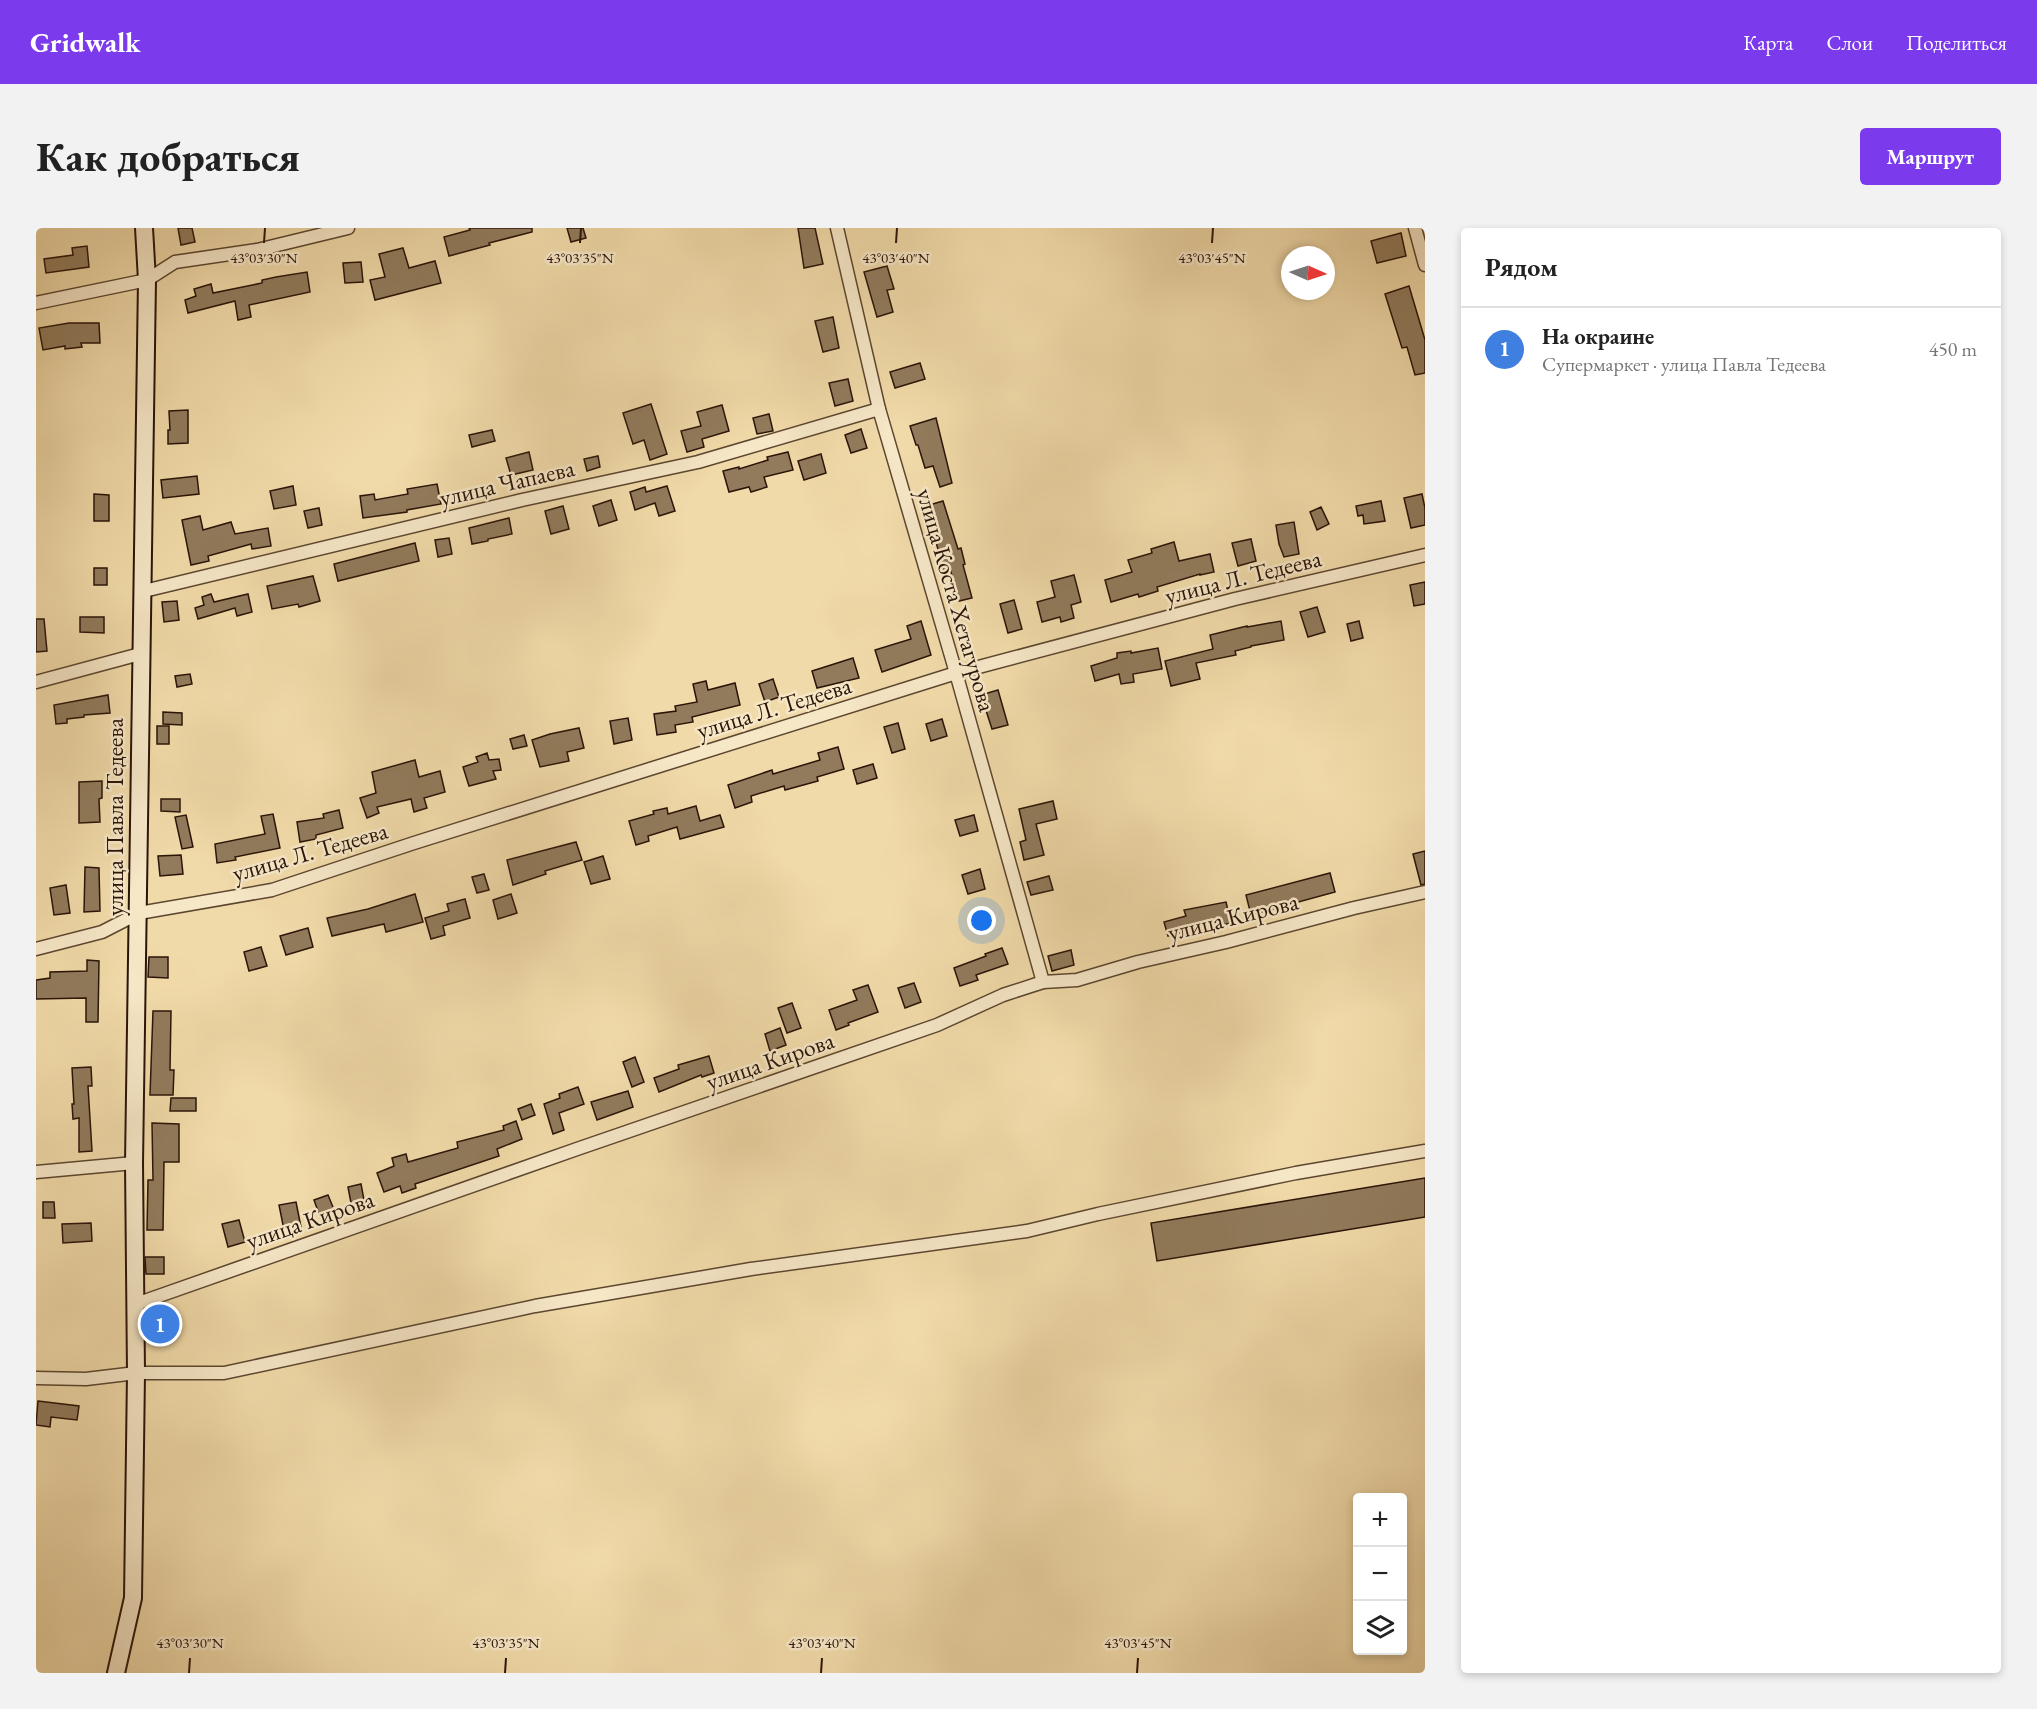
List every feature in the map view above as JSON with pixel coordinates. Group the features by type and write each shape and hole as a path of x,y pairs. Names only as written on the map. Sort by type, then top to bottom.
{"main road":[{"name":"улица Павла Тедеева","path":"116,1673 133,1598 136,1373 134,1163 147,280 144,228"}],"street":[{"path":"36,303 147,280 175,262 258,250 348,228"},
{"name":"улица Коста Хетагурова","path":"837,228 879,409 1043,982"},
{"path":"1414,228 1425,266"},
{"name":"улица Чапаева","path":"144,591 522,500 699,462 879,409"},
{"name":"улица Л. Тедеева","path":"36,949 102,932 139,914 272,890 414,843 956,673 1235,599 1425,555"},
{"path":"36,682 140,654"},
{"name":"улица Кирова","path":"136,1304 937,1025 1003,995 1043,982 1077,980 1138,962 1425,892"},
{"path":"36,1378 86,1379 136,1373 224,1373 536,1306 751,1269 1027,1232 1098,1214 1296,1173 1425,1151"},
{"path":"36,1172 134,1163"}],"building":[{"path":"178,228 192,228 195,242 181,245"},
{"path":"469,228 532,228 532,232 449,256 444,237 470,230"},
{"path":"567,228 583,228 586,238 571,242"},
{"path":"798,228 815,228 823,264 804,268"},
{"path":"1401,233 1406,256 1377,263 1371,241"},
{"path":"87,246 89,267 46,273 44,259 73,255 72,248"},
{"path":"403,248 409,268 435,261 441,283 375,300 370,280 385,277 379,254"},
{"path":"361,262 363,282 345,283 343,263"},
{"path":"887,266 894,289 887,290 893,312 877,317 864,272"},
{"path":"307,272 310,292 249,305 251,317 238,320 235,301 188,313 185,300 196,296 194,289 211,284 213,293 262,283 262,280"},
{"path":"1409,286 1425,340 1425,373 1415,375 1407,347 1402,348 1385,294"},
{"path":"833,317 839,348 823,352 815,321"},
{"path":"69,323 99,323 100,343 81,343 82,347 65,349 65,346 43,350 39,328"},
{"path":"920,363 925,379 895,388 890,372"},
{"path":"848,379 853,401 835,406 829,383"},
{"path":"651,404 667,454 650,460 644,440 633,444 623,413"},
{"path":"722,405 729,431 702,439 704,447 687,452 681,431 701,426 697,412"},
{"path":"188,410 188,443 168,444 169,411"},
{"path":"769,414 773,431 757,434 753,418"},
{"path":"936,418 952,483 940,487 933,466 925,468 910,426"},
{"path":"861,429 867,448 851,453 845,435"},
{"path":"492,430 495,441 472,447 469,435"},
{"path":"529,452 533,470 511,475 506,458"},
{"path":"788,452 793,470 764,477 767,487 751,492 749,487 729,492 723,471 739,467 739,469 768,460 767,457"},
{"path":"821,454 826,473 804,480 798,461"},
{"path":"598,456 600,467 587,471 584,459"},
{"path":"197,476 199,494 163,498 161,480"},
{"path":"437,484 441,504 407,510 407,512 363,518 360,496 374,494 375,500 408,494 407,489"},
{"path":"293,486 296,505 274,509 270,491"},
{"path":"667,486 675,511 659,516 655,503 635,510 630,492 645,487 646,492"},
{"path":"94,494 109,495 109,521 94,521"},
{"path":"1422,494 1425,525 1411,528 1404,498"},
{"path":"611,500 617,520 599,526 593,506"},
{"path":"943,501 958,549 961,548 972,598 959,601 950,569 944,571 926,506"},
{"path":"1381,501 1385,521 1364,524 1363,515 1358,516 1356,506"},
{"path":"563,506 569,529 551,534 545,511"},
{"path":"1321,507 1329,524 1317,530 1310,512"},
{"path":"319,508 322,525 308,528 304,511"},
{"path":"200,516 203,530 231,522 235,534 268,528 271,546 252,549 251,544 208,556 209,561 191,565 182,520"},
{"path":"509,518 512,534 472,544 469,528"},
{"path":"1294,522 1299,554 1284,557 1276,525"},
{"path":"449,538 452,554 438,557 435,540"},
{"path":"1251,539 1256,561 1238,566 1232,543"},
{"path":"1174,542 1179,561 1210,554 1214,572 1157,587 1158,591 1139,597 1138,594 1111,602 1105,580 1132,572 1128,560 1152,553 1151,549"},
{"path":"415,543 419,561 338,581 334,564"},
{"path":"94,568 107,568 107,585 94,585"},
{"path":"1074,575 1081,602 1071,605 1074,618 1061,622 1060,617 1042,622 1037,602 1055,597 1051,581"},
{"path":"313,576 320,601 299,607 298,604 272,609 267,586"},
{"path":"1425,582 1425,604 1414,606 1410,585"},
{"path":"211,594 214,602 248,594 252,612 237,616 235,608 198,619 195,608 204,605 202,597"},
{"path":"1014,600 1022,629 1008,633 1000,604"},
{"path":"177,601 179,620 164,622 162,602"},
{"path":"1317,607 1325,632 1308,637 1300,612"},
{"path":"80,617 104,617 104,633 80,632"},
{"path":"36,619 44,619 47,651 36,652"},
{"path":"921,621 931,655 882,672 875,650 911,639 907,626"},
{"path":"1281,621 1284,640 1251,646 1235,651 1236,655 1196,663 1200,679 1171,686 1165,661 1213,649 1210,635"},
{"path":"1359,621 1363,638 1351,641 1347,624"},
{"path":"1158,648 1162,669 1133,674 1134,682 1121,684 1119,674 1095,681 1091,666 1117,658 1117,653"},
{"path":"853,658 859,678 817,688 812,671"},
{"path":"190,674 192,684 177,687 175,676"},
{"path":"773,679 779,697 765,702 759,684"},
{"path":"706,681 708,690 735,683 740,705 692,717 693,722 675,725 676,732 657,735 654,714 676,711 675,706 697,702 693,684"},
{"path":"998,690 1008,725 992,729 981,695"},
{"path":"108,695 110,713 84,715 84,717 67,719 67,723 56,724 54,705"},
{"path":"163,712 182,713 182,725 163,724"},
{"path":"628,718 632,740 614,744 610,721"},
{"path":"942,719 947,736 931,741 926,724"},
{"path":"898,723 905,749 892,753 884,727"},
{"path":"157,726 169,726 169,744 157,744"},
{"path":"579,728 584,748 567,752 569,761 540,767 532,740"},
{"path":"524,735 527,746 513,749 510,739"},
{"path":"838,747 844,769 817,777 818,781 785,790 784,786 751,796 752,802 735,808 728,785 772,770 773,774 820,760 818,753"},
{"path":"487,753 489,760 499,759 501,770 493,771 496,779 469,786 463,767 478,762 476,757"},
{"path":"415,760 419,777 440,771 445,792 424,798 427,808 414,812 411,799 377,807 379,813 367,818 360,798 376,793 372,772"},
{"path":"873,764 877,778 857,784 853,770"},
{"path":"102,781 102,798 99,799 100,822 79,823 79,782"},
{"path":"161,799 180,799 180,812 161,811"},
{"path":"1053,801 1057,819 1036,824 1044,855 1024,860 1020,842 1026,840 1019,809"},
{"path":"696,806 700,821 720,815 724,827 680,839 677,827 648,836 649,841 636,845 629,821 654,814 653,811 667,808 668,814"},
{"path":"339,810 343,828 316,835 316,839 300,842 297,822 324,818 323,814"},
{"path":"273,814 280,848 217,863 215,844 265,834 261,816"},
{"path":"186,815 193,847 182,849 175,817"},
{"path":"974,815 978,831 960,836 955,820"},
{"path":"576,842 582,860 545,871 546,874 513,885 507,860"},
{"path":"1425,851 1425,884 1421,885 1413,854"},
{"path":"181,855 183,874 160,876 158,856"},
{"path":"603,856 610,879 591,884 584,862"},
{"path":"85,867 99,868 100,911 84,912"},
{"path":"980,869 985,889 968,894 962,875"},
{"path":"1330,873 1335,892 1251,915 1246,895"},
{"path":"484,874 489,890 477,893 472,877"},
{"path":"1049,876 1053,890 1031,895 1027,882"},
{"path":"66,885 70,913 54,915 50,888"},
{"path":"415,894 423,922 386,932 384,924 332,936 327,918 368,909"},
{"path":"511,894 517,913 498,919 493,900"},
{"path":"465,899 470,918 443,926 445,935 431,939 425,918 449,911 447,904"},
{"path":"1226,902 1231,923 1215,927 1213,923 1168,936 1164,922 1186,916 1184,910"},
{"path":"308,928 313,947 286,955 280,936"},
{"path":"261,947 267,966 249,971 244,952"},
{"path":"1002,948 1008,964 976,975 978,980 960,986 954,968"},
{"path":"1071,950 1074,965 1052,971 1048,956"},
{"path":"149,957 168,957 168,978 148,977"},
{"path":"87,960 99,961 98,1022 86,1022 86,998 36,999 36,980 50,978 50,972 87,971"},
{"path":"914,983 921,1002 905,1008 898,988"},
{"path":"868,985 878,1012 836,1030 829,1010 857,1000 853,990"},
{"path":"792,1003 801,1028 787,1033 778,1008"},
{"path":"153,1011 171,1011 170,1070 174,1070 173,1095 150,1095"},
{"path":"780,1028 786,1045 770,1051 765,1034"},
{"path":"709,1056 714,1073 702,1077 701,1075 659,1092 654,1078 679,1069 678,1065"},
{"path":"635,1057 644,1082 632,1087 623,1062"},
{"path":"91,1067 92,1086 88,1086 92,1151 79,1152 79,1118 73,1119 72,1068"},
{"path":"578,1087 584,1104 559,1113 564,1130 553,1134 544,1104 560,1098 559,1094"},
{"path":"628,1091 633,1107 597,1120 591,1102"},
{"path":"171,1098 196,1098 196,1111 170,1111"},
{"path":"531,1104 535,1115 522,1120 518,1109"},
{"path":"516,1121 522,1139 497,1149 499,1156 415,1184 416,1188 402,1193 400,1186 384,1192 377,1173 394,1166 392,1158 406,1154 408,1162 458,1148 457,1142 504,1130 503,1126"},
{"path":"152,1123 179,1124 179,1162 164,1162 163,1230 147,1230 148,1180 153,1180"},
{"path":"1425,1178 1425,1217 1157,1261 1151,1223"},
{"path":"361,1184 364,1200 351,1203 348,1187"},
{"path":"328,1195 335,1212 320,1217 314,1200"},
{"path":"43,1202 54,1202 55,1218 43,1218"},
{"path":"296,1202 301,1227 284,1230 279,1205"},
{"path":"239,1220 245,1242 228,1247 222,1224"},
{"path":"91,1223 92,1241 63,1243 62,1224"},
{"path":"145,1257 164,1257 164,1274 146,1274"},
{"path":"167,1311 168,1336 153,1337 151,1312"},
{"path":"38,1401 79,1406 77,1420 51,1417 50,1427 36,1425"}],"place":[{"name":"На окраине","path":"160,1324"}]}
